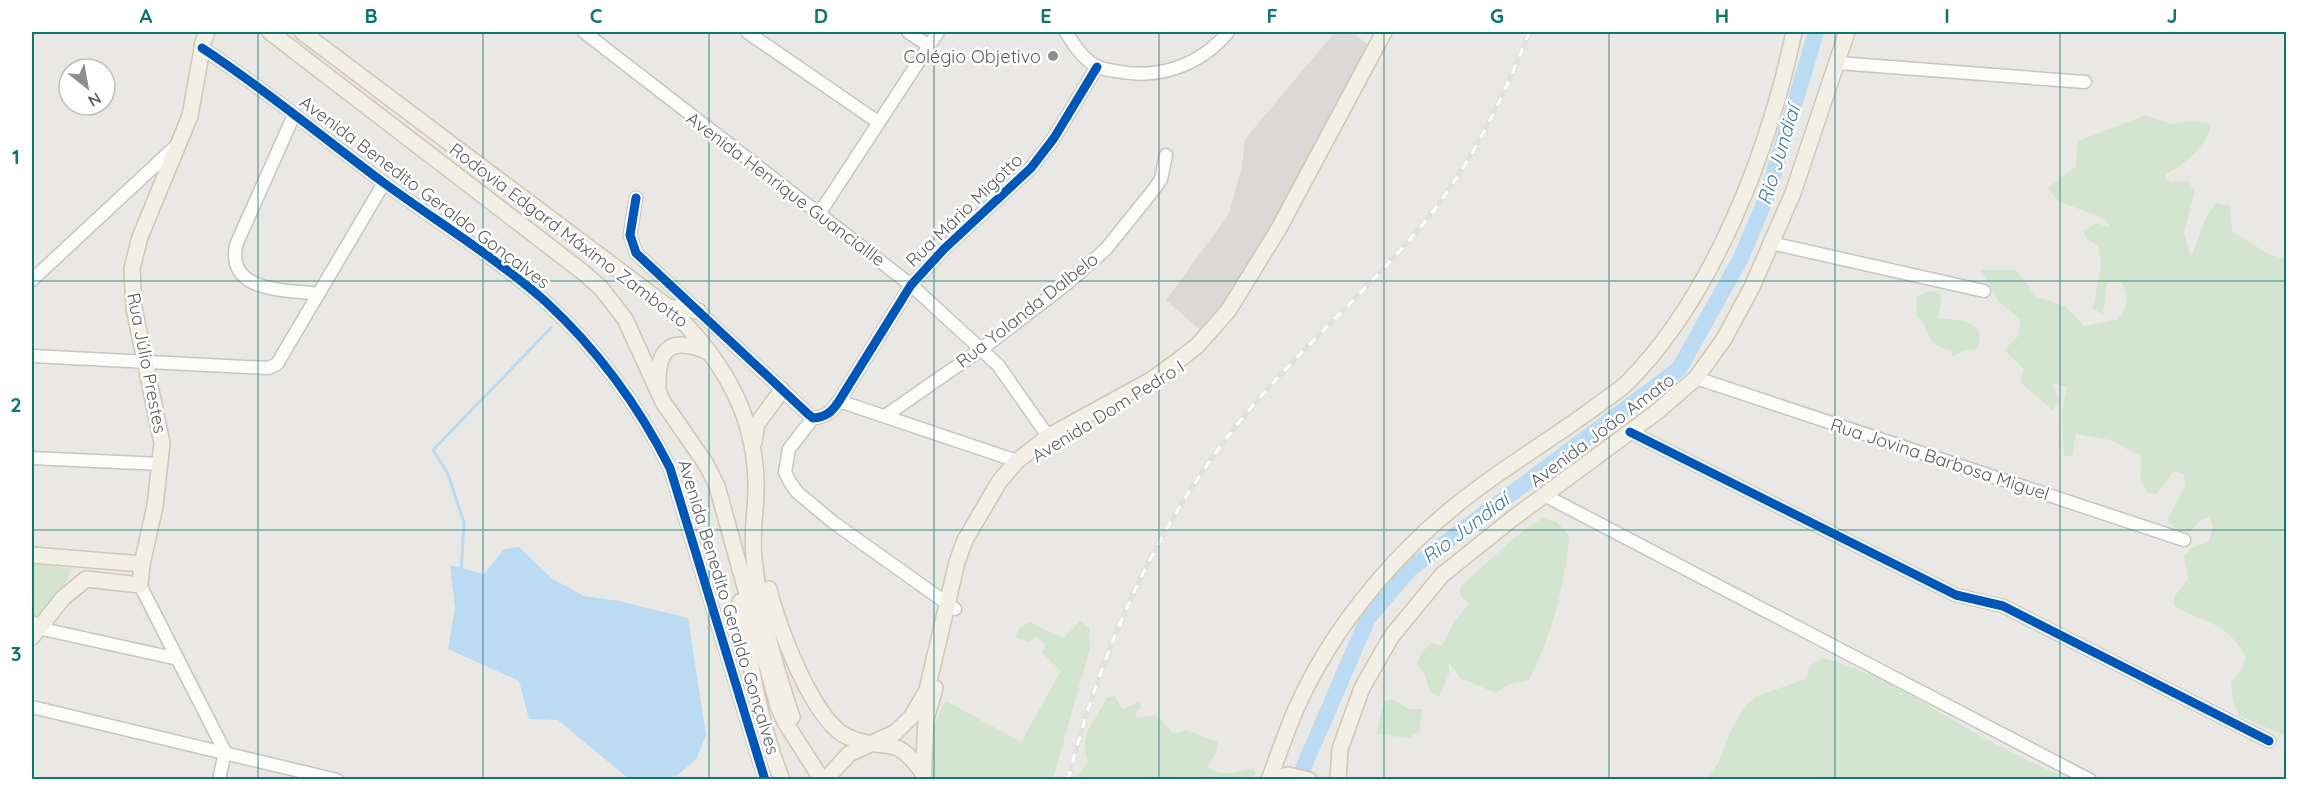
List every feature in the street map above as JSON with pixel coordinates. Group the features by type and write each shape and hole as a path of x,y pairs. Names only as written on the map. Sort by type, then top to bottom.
{"main road":[{"name":"Rodovia Edgard Máximo Zambotto","path":"270,32 601,288 625,320 659,392 717,486 770,684 785,722 807,758 824,780"},
{"name":"Rodovia Edgard Máximo Zambotto","path":"302,32 668,307 712,353 738,400 747,422 753,451 755,498 751,530 754,561 796,739"},
{"name":"Avenida Dom Pedro I","path":"951,607 957,562 976,517 999,482 1017,461 1151,380 1197,346 1228,311 1278,230 1383,32"},
{"name":"Avenida Dom Pedro I","path":"942,647 951,607 970,546 980,523 1014,475 1051,439 1156,386 1184,366 1220,332 1262,270 1372,76 1391,32"},
{"name":"Avenida João Amato","path":"1269,779 1296,708 1360,602 1421,536 1480,486 1627,383 1675,326 1706,275 1746,190 1787,66 1794,32"},
{"name":"Avenida João Amato","path":"1338,780 1340,749 1362,688 1391,637 1442,575 1544,495 1630,432 1695,378 1724,339 1793,193 1838,63 1846,32"},
{"name":"Rua Júlio Prestes","path":"140,585 142,564 155,506 162,443 134,308 132,269 140,237 190,116 203,38"},
{"path":"668,307 698,311"},
{"path":"659,392 658,369 661,357 669,347 681,343 712,353"},
{"path":"753,451 757,424 782,390"},
{"path":"755,498 759,537 772,602 801,676 819,712 835,730 848,738 901,747 923,776"},
{"path":"32,555 142,564"},
{"path":"63,598 80,559"},
{"path":"736,560 758,704 768,744 783,780"},
{"path":"34,629 63,598 86,579 140,585"},
{"path":"824,780 849,754 896,732 912,716 927,690 942,647"},
{"path":"923,776 926,719 942,647"},
{"path":"1269,779 1288,775 1309,780"}],"street":[{"name":"Avenida Henrique Guanciallle","path":"584,32 912,285 998,365 1051,439"},
{"path":"747,32 878,122"},
{"path":"908,32 929,46"},
{"path":"819,214 938,32"},
{"path":"1066,32 1079,52 1098,67 1132,74 1161,73 1206,53 1228,32"},
{"name":"Avenida Benedito Geraldo Gonçalves","path":"203,38 245,76 294,115 545,301 619,381 651,430 670,468 765,780"},
{"path":"1838,63 2085,82"},
{"name":"Rua Mário Migotto","path":"840,401 912,285 944,249 1032,168 1054,138 1098,67"},
{"path":"294,115 236,245 234,257 238,271 245,280 262,286 318,294"},
{"path":"32,280 179,143"},
{"name":"Rua Yolanda Dalbelo","path":"885,416 982,348 1069,282 1106,249 1161,179 1166,155"},
{"path":"32,356 268,368 277,364 384,183"},
{"path":"636,198 630,235 631,246 813,418"},
{"path":"1771,243 1984,291"},
{"name":"Rua Jovina Barbosa Miguel","path":"1695,378 2184,540"},
{"path":"951,607 834,523 797,492 784,472 789,449 813,418 828,414 840,401 1017,461"},
{"path":"1630,432 1956,595 2003,606 2270,741"},
{"path":"32,458 160,464"},
{"path":"1544,495 2085,777"},
{"path":"140,585 225,753 219,780"},
{"path":"34,629 178,659"},
{"path":"32,707 225,753 304,776 337,780"}],"shaded area":[{"path":"1335,32 1352,32 1372,48 1317,153 1224,310 1201,331 1166,300 1229,214 1242,166 1245,139"}],"green space":[{"path":"2146,115 2170,124 2193,121 2211,124 2200,147 2187,160 2165,175 2170,182 2188,181 2195,191 2184,233 2191,258 2205,219 2216,203 2230,206 2232,231 2268,254 2286,259 2286,736 2239,716 2233,701 2231,683 2242,669 2246,657 2239,645 2223,630 2174,606 2174,597 2188,579 2184,555 2193,547 2209,542 2213,527 2209,517 2200,521 2190,532 2179,530 2167,521 2185,486 2184,474 2174,471 2157,494 2147,493 2140,479 2142,457 2110,440 2076,434 2072,455 2064,457 2062,411 2067,387 2052,383 2060,402 2052,410 2020,382 2024,369 2004,350 2019,335 2020,319 1999,302 1981,270 2016,270 2037,297 2065,306 2084,326 2117,320 2123,311 2126,291 2120,281 2107,282 2103,314 2093,309 2101,264 2098,246 2087,239 2083,231 2097,223 2111,228 2105,219 2058,201 2048,188 2075,167 2078,141"},
{"path":"1938,291 1942,296 1938,318 1966,321 1978,329 1980,339 1977,349 1963,350 1953,357 1951,351 1932,341 1917,316 1916,297 1925,292"},
{"path":"1542,518 1557,522 1569,536 1565,573 1556,610 1529,680 1509,684 1496,693 1460,678 1449,662 1449,674 1439,697 1430,692 1425,675 1417,665 1421,653 1431,643 1442,646 1454,622 1469,604 1460,595 1460,587 1516,536"},
{"path":"32,562 71,569 60,600 38,620 32,614"},
{"path":"1080,621 1089,628 1090,648 1053,779 931,780 934,729 946,701 1021,742 1061,671 1042,653 1045,644 1036,636 1028,642 1016,638 1018,629 1029,622 1064,638"},
{"path":"1822,658 1844,664 1887,683 1999,746 2068,779 1705,779 1717,765 1733,726 1746,705 1757,696 1806,679 1810,666"},
{"path":"1115,696 1122,709 1139,702 1141,708 1135,713 1137,718 1156,715 1174,734 1186,730 1218,742 1216,753 1208,766 1213,770 1230,773 1254,768 1256,773 1253,777 1260,779 1079,779 1077,776 1088,762 1085,743 1090,727 1107,698"},
{"path":"1393,699 1408,709 1422,709 1420,731 1409,738 1376,734 1384,701"}],"water":[{"path":"519,547 551,578 584,596 619,601 688,618 706,735 697,758 678,775 664,779 629,779 558,720 529,719 519,681 448,649 455,608 450,565 484,574 504,549"}],"waterway":[{"name":"Rio Jundiaí","path":"1298,780 1368,618 1410,569 1679,369 1741,258 1767,196 1816,32"},
{"path":"461,572 464,523 448,474 433,450 551,328"}],"railway":[{"path":"1068,780 1080,736 1110,648 1148,564 1194,485 1220,447 1265,392 1389,263 1432,213 1465,164 1494,113 1529,32"}],"cycle path":[{"path":"202,48 528,286 583,339 616,379 670,468 765,780"},
{"path":"636,198 630,235 636,253 808,414 813,418 822,416 836,405 911,285 944,249 1031,168 1054,138 1097,67"},
{"path":"1630,432 1956,595 2003,606 2269,741"}],"place":[{"name":"Colégio Objetivo","path":"1053,56"}]}
